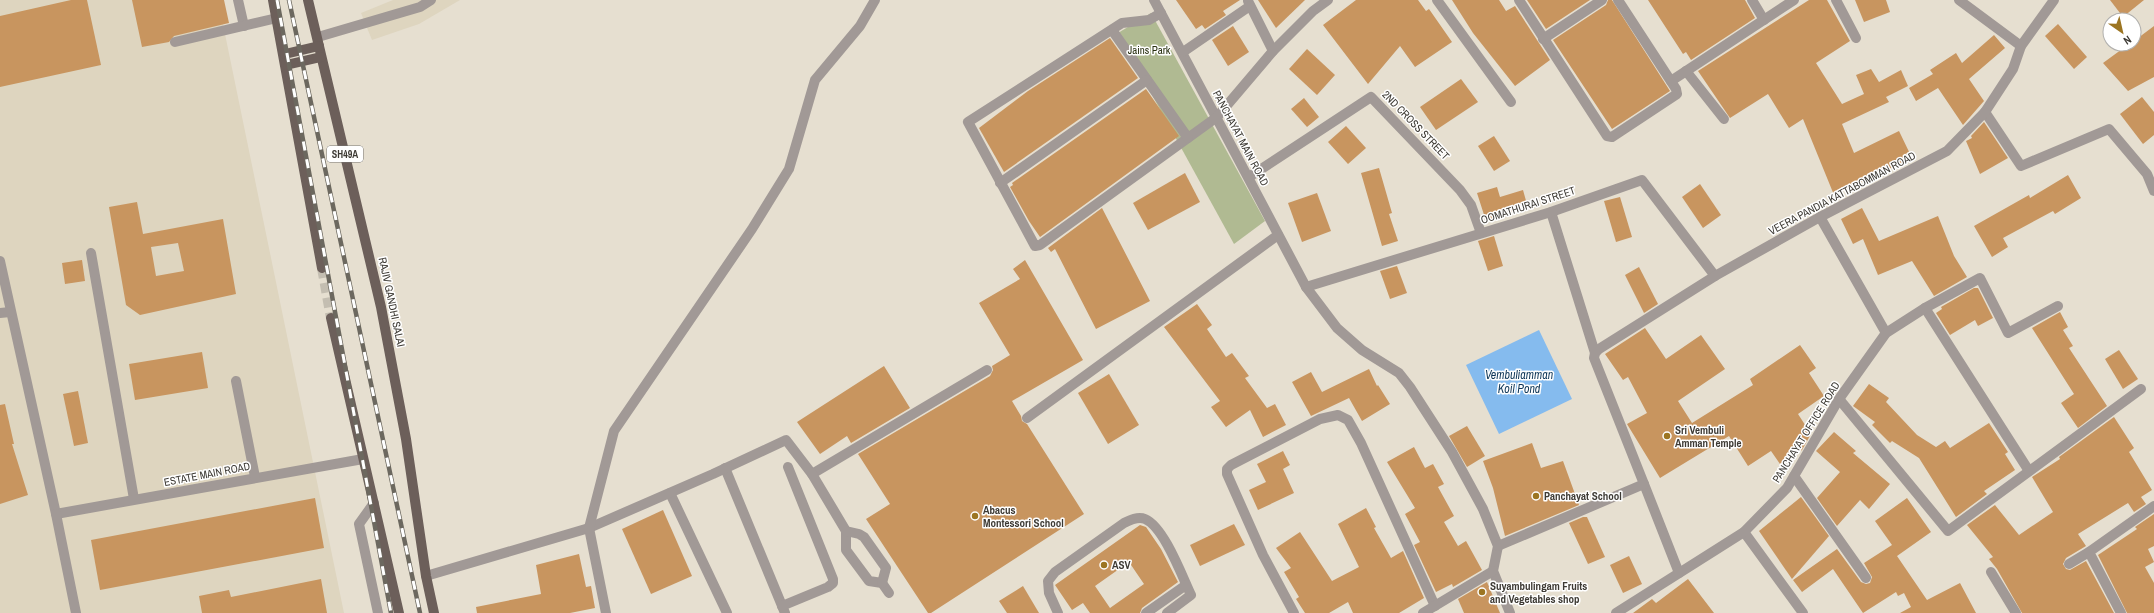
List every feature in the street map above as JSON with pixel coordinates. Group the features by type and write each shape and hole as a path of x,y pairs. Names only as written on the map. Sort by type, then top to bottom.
{"main road":[{"path":"273,0 322,268"},
{"name":"RAJIV GANDHI SALAI","path":"308,0 381,308 407,446 426,576 434,613"},
{"path":"284,54 318,42"},
{"path":"286,66 321,58"},
{"path":"331,318 399,613"}],"street":[{"path":"238,0 244,26"},
{"path":"318,42 420,7 431,0"},
{"path":"606,613 589,528 614,431 735,254 789,169 815,80 860,26 876,0"},
{"name":"PANCHAYAT MAIN ROAD","path":"1154,0 1183,52 1306,286 1337,328 1362,350 1399,373 1410,387 1452,452 1483,509 1498,546"},
{"path":"1437,0 1511,102"},
{"path":"1519,0 1607,136 1612,138 1675,97 1677,94 1671,81 1618,0"},
{"path":"1543,39 1602,0"},
{"path":"1752,0 1764,20"},
{"path":"1671,81 1794,0"},
{"path":"1836,0 1856,38"},
{"path":"1959,0 2021,46"},
{"name":"VEERA PANDIA KATTABOMMAN ROAD","path":"1594,356 1607,343 1715,276 1820,217 1947,151 1985,112 2013,69 2021,46 2054,0"},
{"path":"1161,13 1149,20 1122,23 968,122 1035,246 1040,245 1217,116 1273,51 1323,1"},
{"path":"1183,52 1249,3 1273,51"},
{"path":"175,42 277,18"},
{"path":"1112,30 1188,138"},
{"path":"1686,71 1724,119"},
{"path":"1000,183 1147,80"},
{"name":"2ND CROSS STREET","path":"1249,177 1371,97 1460,190 1471,206 1481,233"},
{"path":"1985,112 2021,166 2109,129 2147,174 2154,191"},
{"name":"OOMATHURAI STREET","path":"1306,286 1551,212 1642,180 1715,276"},
{"path":"1551,212 1594,356 1679,573"},
{"path":"1820,217 1886,333"},
{"path":"1027,418 1278,235"},
{"path":"92,253 134,500"},
{"path":"0,261 10,312 56,514 76,613"},
{"name":"PANCHAYAT OFFICE ROAD","path":"1616,613 1744,532 1758,520 1787,488 1839,399 1886,333 1925,308 1980,278 2008,333 2058,306"},
{"path":"1925,308 2029,471"},
{"path":"0,314 10,312"},
{"path":"812,474 987,370"},
{"path":"236,381 255,477"},
{"path":"1839,399 1948,531 2141,389"},
{"path":"1294,613 1263,555 1227,474 1227,469 1231,465 1320,420 1338,415 1348,420 1361,443 1435,606"},
{"path":"426,576 589,528 786,440 812,474 846,532 846,550 869,581 882,583 889,593"},
{"name":"ESTATE MAIN ROAD","path":"56,514 255,477 364,459"},
{"path":"725,468 784,609 833,584 833,579 788,467"},
{"path":"1794,476 1866,578"},
{"path":"1510,613 1493,571 1498,546 1644,484"},
{"path":"670,493 727,613"},
{"path":"374,503 359,524 378,613"},
{"path":"2068,564 2089,552 2154,506"},
{"path":"1058,613 1049,593 1048,581 1055,572 1124,523 1135,518 1145,519 1162,534 1191,595 1167,613"},
{"path":"846,532 859,534 864,537 886,568 882,583"},
{"path":"1744,532 1804,613"},
{"path":"2089,552 2121,613"},
{"path":"1424,613 1493,571"},
{"path":"1991,572 2016,613"},
{"path":"1146,613 1186,585"}],"shaded area":[{"path":"0,0 218,0 344,613 0,613"},
{"path":"393,0 460,0 419,24 372,40 361,13"}],"green space":[{"name":"Jains Park","path":"1151,13 1265,221 1234,244 1118,33"}],"water":[{"name":"Vembuliamman Koil Pond","path":"1539,330 1572,399 1499,434 1466,365"}],"building":[{"path":"71,0 87,0 101,65 0,87 0,16"},
{"path":"132,0 224,0 229,23 174,36 169,42 142,47"},
{"path":"1176,0 1240,0 1223,11 1226,15 1205,29 1202,25 1196,29"},
{"path":"1258,0 1305,0 1276,28"},
{"path":"1356,0 1418,0 1426,11 1429,9 1452,42 1415,67 1400,46 1368,84 1323,25"},
{"path":"1452,0 1499,0 1506,11 1515,6 1550,60 1515,86 1473,33"},
{"path":"1527,0 1590,0 1546,29"},
{"path":"1608,0 1612,0 1670,91 1612,129 1553,40 1606,5"},
{"path":"1648,0 1745,0 1755,18 1691,60 1686,52 1683,54"},
{"path":"1809,0 1827,0 1850,41 1816,63 1842,104 1864,94 1856,75 1871,69 1879,82 1901,70 1908,86 1886,97 1889,102 1842,124 1854,153 1899,131 1912,158 1834,195 1803,119 1789,128 1768,94 1730,118 1698,71"},
{"path":"1855,0 1886,0 1890,12 1864,22"},
{"path":"2110,0 2144,0 2129,12 2119,12"},
{"path":"2058,24 2087,57 2074,69 2045,36"},
{"path":"1233,26 1249,52 1228,66 1212,40"},
{"path":"2154,26 2154,77 2128,91 2103,63 2118,52 2142,52 2142,35"},
{"path":"1994,35 2005,48 1969,79 1984,101 1963,125 1938,88 1916,101 1909,88 1933,74 1930,70 1956,53 1962,63"},
{"path":"1110,38 1138,78 1004,172 979,128 1028,91"},
{"path":"1307,49 1335,75 1317,95 1289,69"},
{"path":"1461,79 1478,102 1436,130 1420,107"},
{"path":"1146,89 1179,136 1040,237 1029,221 1010,187 1013,185 1012,183"},
{"path":"2142,97 2154,112 2154,135 2143,144 2120,114"},
{"path":"1304,98 1319,117 1307,127 1291,109"},
{"path":"1984,122 2008,158 1980,174 1966,141 1972,138 1971,136"},
{"path":"1346,126 1366,148 1348,164 1328,142"},
{"path":"1494,136 1510,161 1494,171 1478,146"},
{"path":"1379,168 1392,213 1389,214 1398,241 1382,246 1361,173"},
{"path":"1185,173 1200,202 1148,230 1133,203"},
{"path":"2068,175 2081,198 2055,214 2053,211 2003,238 2008,247 1992,257 1974,226 2029,195 2030,198"},
{"path":"1700,184 1721,215 1703,228 1682,197"},
{"path":"1497,187 1500,197 1523,190 1528,208 1486,221 1477,193"},
{"path":"1317,193 1331,231 1302,242 1288,203"},
{"path":"1620,197 1632,237 1616,242 1604,201"},
{"path":"137,202 143,234 223,219 236,294 140,315 126,305 109,207","holes":["178,243 184,271 156,276 151,247"]},
{"path":"1102,208 1150,301 1096,329 1055,249 1051,252 1048,248"},
{"path":"1862,208 1879,241 1938,216 1954,256 1967,277 1934,296 1912,261 1878,275 1863,239 1853,244 1841,219"},
{"path":"1494,236 1503,266 1488,271 1478,241"},
{"path":"82,260 85,281 65,284 62,263"},
{"path":"1025,260 1083,360 1012,401 1021,416 1022,421 1027,424 1084,514 931,613 928,613 866,519 890,504 858,454 990,376 993,370 992,366 1010,355 979,303 1020,279 1013,269"},
{"path":"1397,266 1407,293 1390,299 1380,271"},
{"path":"1639,267 1658,304 1644,313 1625,275"},
{"path":"1974,288 1978,288 1993,318 1978,326 1975,320 1950,335 1936,313 1942,309 1941,307"},
{"path":"1197,304 1212,325 1207,329 1226,357 1232,353 1249,376 1245,378 1267,408 1275,404 1286,425 1263,437 1250,410 1226,427 1211,407 1220,401 1164,327"},
{"path":"2060,312 2068,327 2063,330 2073,346 2069,348 2107,406 2078,428 2061,403 2074,394 2032,328"},
{"path":"1645,328 1666,359 1701,335 1725,369 1678,401 1692,423 1753,385 1750,379 1800,345 1816,368 1809,373 1824,396 1798,414 1811,434 1802,450 1780,464 1771,451 1748,466 1729,436 1660,478 1627,424 1647,413 1628,377 1623,380 1605,354"},
{"path":"2119,350 2138,379 2123,389 2105,359"},
{"path":"202,352 208,388 135,400 129,364"},
{"path":"884,366 910,408 851,443 847,436 820,454 797,422"},
{"path":"1369,369 1377,386 1378,385 1390,404 1362,421 1349,398 1311,416 1292,382 1311,372 1322,392"},
{"path":"1109,374 1139,425 1108,444 1078,393"},
{"path":"1869,384 1889,398 1886,402 1917,435 1936,447 1945,441 1950,448 1989,423 2008,452 2005,454 2015,470 1984,491 1987,494 1956,517 1919,458 1892,441 1890,443 1872,425 1875,422 1853,406"},
{"path":"78,391 88,443 74,446 63,394"},
{"path":"5,404 14,444 12,444 28,495 0,504 0,405"},
{"path":"2114,417 2134,448 2129,452 2152,490 2141,497 2146,504 2134,512 2128,503 2078,534 2086,546 2066,558 2063,564 2066,569 2070,570 2086,561 2114,613 2022,613 1997,569 1989,559 1993,557 1967,525 1995,505 2019,535 2053,512 2032,477 2060,459 2059,457"},
{"path":"1467,426 1485,456 1467,467 1449,436"},
{"path":"1834,432 1856,451 1853,453 1890,484 1869,509 1860,500 1837,526 1817,498 1840,472 1816,451"},
{"name":"Panchayat School","path":"1532,443 1541,468 1563,461 1579,505 1505,536 1493,488 1483,461"},
{"path":"1414,447 1425,468 1433,464 1444,484 1438,487 1454,516 1444,522 1458,546 1466,541 1482,570 1453,587 1452,584 1436,592 1414,545 1420,542 1405,514 1415,508 1387,462"},
{"path":"1283,451 1290,465 1283,469 1294,493 1258,510 1249,490 1266,482 1257,464"},
{"path":"1801,497 1829,536 1792,579 1759,531"},
{"path":"315,498 324,548 100,590 91,540"},
{"path":"1907,498 1931,532 1897,556 1927,600 1960,583 1976,613 1900,613 1911,607 1904,593 1898,596 1896,592 1863,613 1833,569 1802,592 1793,580 1837,549 1861,582 1866,584 1870,583 1872,577 1864,563 1892,545 1875,521"},
{"path":"1366,508 1376,527 1374,528 1391,558 1403,551 1424,598 1399,613 1353,613 1348,602 1329,613 1305,613 1296,599 1299,597 1284,572 1291,568 1276,548 1300,532 1332,581 1359,567 1338,524"},
{"path":"663,510 692,576 651,594 622,529"},
{"path":"2154,514 2154,546 2148,549 2154,562 2145,567 2154,583 2154,613 2127,613 2098,555 2137,529 2135,527"},
{"path":"1583,517 1587,517 1605,557 1588,564 1569,523"},
{"path":"1234,524 1245,545 1200,566 1190,545"},
{"name":"ASV","path":"1140,525 1146,527 1161,549 1178,582 1142,608 1140,613 1090,613 1083,603 1072,610 1055,585","holes":["1129,562 1144,584 1110,608 1095,586"]},
{"path":"579,554 586,587 591,586 595,608 570,613 477,613 476,607 541,594 536,565"},
{"path":"1629,556 1642,584 1623,593 1610,565"},
{"path":"321,579 327,613 202,613 199,596 229,590 231,597"},
{"path":"1688,579 1714,613 1633,613 1652,599 1656,603"},
{"name":"Suyambulingam Fruits and Vegetables shop","path":"1487,582 1500,613 1464,613 1458,599"},
{"path":"1023,586 1039,613 1007,613 999,601"}],"tunnel":[{"path":"322,268 331,318"}],"railway":[{"path":"277,0 391,613"},
{"path":"289,0 420,613"}],"place":[{"name":"Sri Vembuli Amman Temple","path":"1667,436"},
{"name":"Panchayat School","path":"1536,496"},
{"name":"Abacus Montessori School","path":"975,516"},
{"name":"ASV","path":"1104,565"},
{"name":"Suyambulingam Fruits and Vegetables shop","path":"1482,592"}]}
